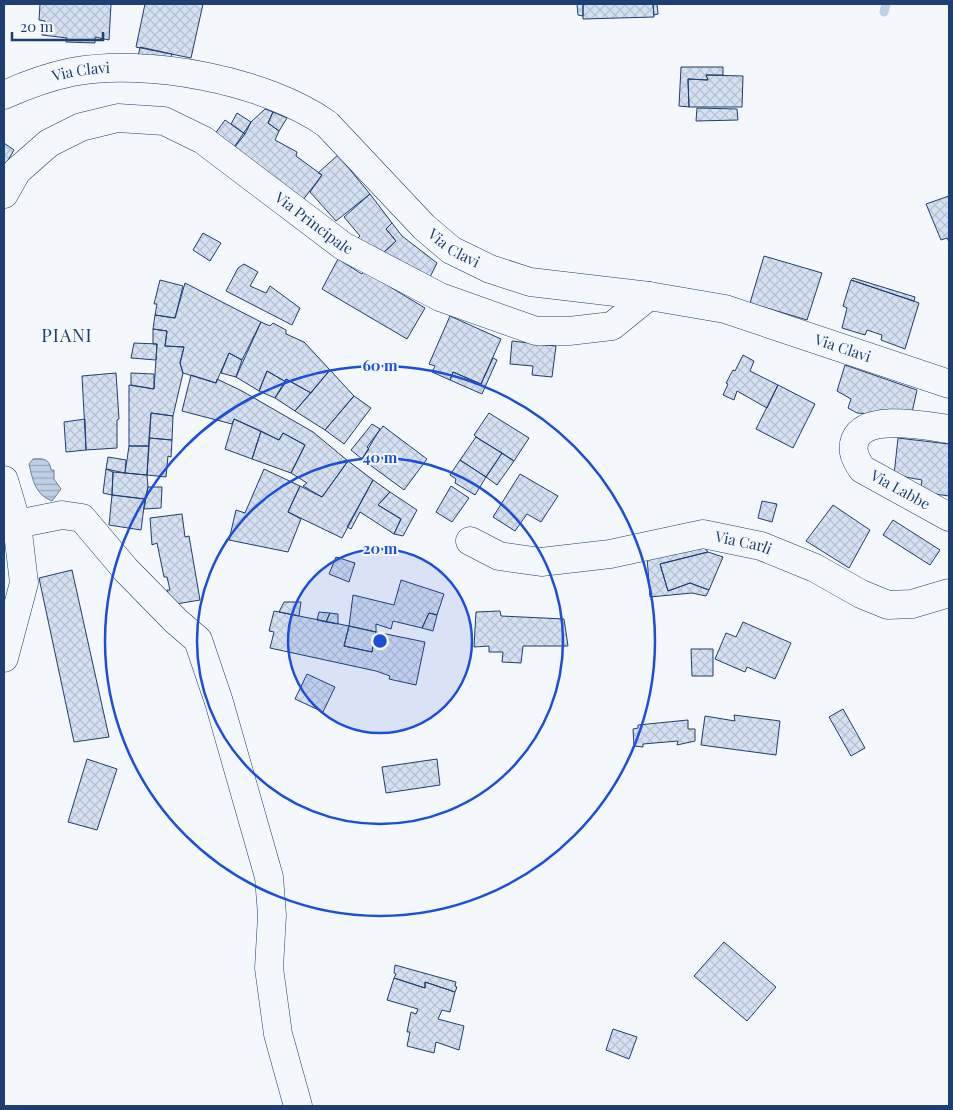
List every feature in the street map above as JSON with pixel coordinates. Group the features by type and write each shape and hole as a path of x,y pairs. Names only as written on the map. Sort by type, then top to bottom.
{"street":[{"name":"Via Clavi","path":"4,95 36,81 74,72 137,68 201,76 238,85 280,98 310,112 328,124 424,227 451,250 490,269 530,282 649,296 725,309 949,384"},
{"name":"Via Principale","path":"4,194 17,171 48,143 81,128 118,118 164,121 203,140 343,246 440,297 536,331 569,331 612,326 649,296"},
{"name":"Via Labbe","path":"949,429 874,424 860,432 854,447 854,455 862,469 949,517"},
{"path":"4,480 17,524 24,583 4,658"},
{"path":"17,524 62,515 82,518 126,570 176,621 198,640 219,702 269,877 272,915 269,968 278,1034 298,1106"},
{"name":"Via Carli","path":"470,541 499,556 542,562 610,554 703,534 761,546 815,568 861,594 888,605 912,604 949,593"}],"water":[{"path":"33,459 48,461 51,470 54,470 54,479 61,489 52,501 38,491 29,464"}],"building":[{"path":"40,4 111,4 109,40 95,37 95,43 66,42 67,38 42,35 45,21 39,20"},
{"path":"145,4 203,4 191,58 136,47"},
{"path":"577,4 583,4 583,16 578,15"},
{"path":"583,4 653,4 654,17 583,19"},
{"path":"653,4 657,4 658,14 654,15"},
{"path":"140,47 172,54 170,63 138,57"},
{"path":"681,67 723,67 723,75 706,75 708,80 688,79 689,107 679,106"},
{"path":"706,75 743,76 742,107 689,107 688,79 708,80"},
{"path":"697,108 737,109 738,120 696,121"},
{"path":"265,109 273,112 268,123 279,131 275,140 297,152 296,156 322,175 300,204 231,152 251,122"},
{"path":"273,112 287,118 279,131 268,123"},
{"path":"237,113 251,122 245,134 231,124"},
{"path":"225,120 245,134 231,152 212,138"},
{"path":"4,143 14,150 4,167"},
{"path":"338,155 370,194 336,221 310,192 322,175 318,173"},
{"path":"370,194 392,223 386,229 396,241 380,256 356,240 360,236 344,217"},
{"path":"949,196 949,242 947,238 941,240 926,204"},
{"path":"392,223 402,236 437,263 429,279 380,256 396,241 386,229"},
{"path":"203,233 221,243 210,261 193,250"},
{"path":"764,256 822,273 807,320 750,303"},
{"path":"338,259 362,274 367,267 390,281 387,285 425,308 407,339 322,289"},
{"path":"244,264 258,272 250,286 266,293 270,286 300,308 292,325 226,291 238,268"},
{"path":"853,278 915,297 914,301 851,280"},
{"path":"160,280 183,286 175,318 155,315 157,304 154,304"},
{"path":"851,280 919,303 905,349 881,340 882,335 867,330 865,335 842,328 847,308 843,306"},
{"path":"185,283 261,322 242,360 229,353 216,383 183,373 180,363 184,347 165,346 167,331 153,329 155,315 175,318"},
{"path":"450,316 501,339 481,384 453,372 450,380 432,372 435,366 429,364"},
{"path":"261,322 270,326 273,323 286,330 286,334 304,342 330,370 311,393 267,371 259,391 236,377"},
{"path":"153,329 167,331 165,346 184,347 180,363 183,373 173,416 151,413 149,446 129,446 129,385 154,389 157,344 153,344"},
{"path":"512,341 556,346 552,377 532,375 533,366 510,364"},
{"path":"134,343 157,344 156,360 131,358"},
{"path":"229,353 242,360 236,377 221,373"},
{"path":"743,355 754,361 750,371 778,385 767,408 737,391 734,400 723,395 728,384 726,383"},
{"path":"493,358 497,360 482,394 450,380 453,372 481,384"},
{"path":"845,365 917,390 911,417 857,413 848,408 851,399 837,391"},
{"path":"330,370 354,396 325,430 295,411"},
{"path":"267,371 286,382 275,398 259,391"},
{"path":"116,373 119,419 117,420 117,448 86,450 82,376"},
{"path":"131,373 154,374 154,389 131,385"},
{"path":"191,375 216,383 217,379 242,391 313,432 348,461 322,497 303,486 307,483 291,473 305,445 283,433 279,440 234,419 232,424 182,411"},
{"path":"286,379 311,393 295,411 275,398"},
{"path":"778,385 815,404 793,448 756,429"},
{"path":"354,396 371,408 344,444 325,430"},
{"path":"151,413 173,416 172,440 149,438"},
{"path":"489,413 529,438 514,461 474,435"},
{"path":"85,419 86,450 66,452 64,422"},
{"path":"234,419 261,431 252,459 225,449"},
{"path":"372,424 380,429 362,459 351,450"},
{"path":"383,426 427,459 404,490 362,459 369,449 367,447"},
{"path":"261,431 279,440 283,433 305,445 291,473 252,459"},
{"path":"476,437 502,453 486,477 460,460"},
{"path":"149,438 172,440 171,457 168,456 166,477 147,475"},
{"path":"898,438 949,444 949,496 920,492 922,480 894,475"},
{"path":"129,446 149,446 147,475 125,473"},
{"path":"502,453 514,461 497,485 486,477"},
{"path":"108,457 126,460 125,473 106,469"},
{"path":"460,460 486,477 475,495 455,483 456,479 450,475"},
{"path":"348,461 373,480 342,538 288,512 300,486 322,497"},
{"path":"106,469 113,472 112,495 103,493"},
{"path":"264,469 300,486 288,512 301,519 288,552 229,540 236,510 245,513"},
{"path":"113,472 147,475 148,487 145,499 112,495"},
{"path":"520,474 558,496 541,522 527,514 515,531 493,517"},
{"path":"373,480 390,492 378,505 401,519 394,534 360,512 351,529 347,527"},
{"path":"451,486 469,498 452,522 436,512"},
{"path":"148,487 162,487 161,508 144,509"},
{"path":"390,492 417,510 403,536 394,534 401,519 378,505"},
{"path":"112,495 145,499 141,530 109,525"},
{"path":"762,501 777,504 772,522 758,518"},
{"path":"833,505 870,530 849,568 806,541"},
{"path":"182,514 185,537 189,536 200,600 170,605 167,590 170,590 167,577 164,577 157,543 152,545 150,518"},
{"path":"893,520 940,550 930,565 883,535"},
{"path":"702,545 708,552 660,564 668,591 690,583 709,590 706,596 692,593 650,597 647,557"},
{"path":"708,552 723,557 709,590 690,583 668,591 660,564"},
{"path":"336,557 355,563 349,582 329,574"},
{"path":"72,570 109,737 74,742 39,578"},
{"path":"401,580 444,594 437,615 429,613 422,628 393,621 391,629 376,624 376,632 349,626 353,595 394,605"},
{"path":"284,602 301,602 299,616 279,612"},
{"path":"274,611 349,626 344,646 372,652 376,632 425,642 416,685 389,679 390,676 376,671 270,648 274,632 269,631"},
{"path":"500,611 501,616 564,619 568,646 523,646 521,663 502,662 503,652 489,652 489,646 474,647 476,612"},
{"path":"319,612 330,613 326,622 317,620"},
{"path":"330,613 338,614 338,624 326,622"},
{"path":"429,613 437,615 433,631 422,628"},
{"path":"743,622 791,643 775,679 747,667 745,672 715,659 726,633 736,637"},
{"path":"349,626 376,632 372,652 344,646"},
{"path":"691,649 713,649 713,676 692,676"},
{"path":"307,674 335,687 323,712 295,699"},
{"path":"843,709 865,748 851,756 829,717"},
{"path":"734,715 780,721 776,755 701,745 705,716 735,721"},
{"path":"688,720 688,729 695,729 695,741 677,745 678,741 643,744 643,747 634,746 633,729 638,728 638,725"},
{"path":"87,759 117,769 97,830 68,822"},
{"path":"437,759 440,785 386,793 382,767"},
{"path":"724,942 776,987 747,1021 694,976"},
{"path":"395,965 456,982 455,992 425,982 425,988 394,978 396,974 394,973"},
{"path":"394,978 425,988 425,982 455,992 450,1012 442,1010 438,1019 464,1026 459,1050 436,1042 434,1053 407,1046 410,1032 407,1032 411,1012 416,1014 418,1009 387,1000"},
{"path":"613,1029 637,1037 629,1059 606,1050"}],"waterway":[{"path":"884,12 886,4"}],"district":[{"name":"PIANI","path":"67,336"}]}
